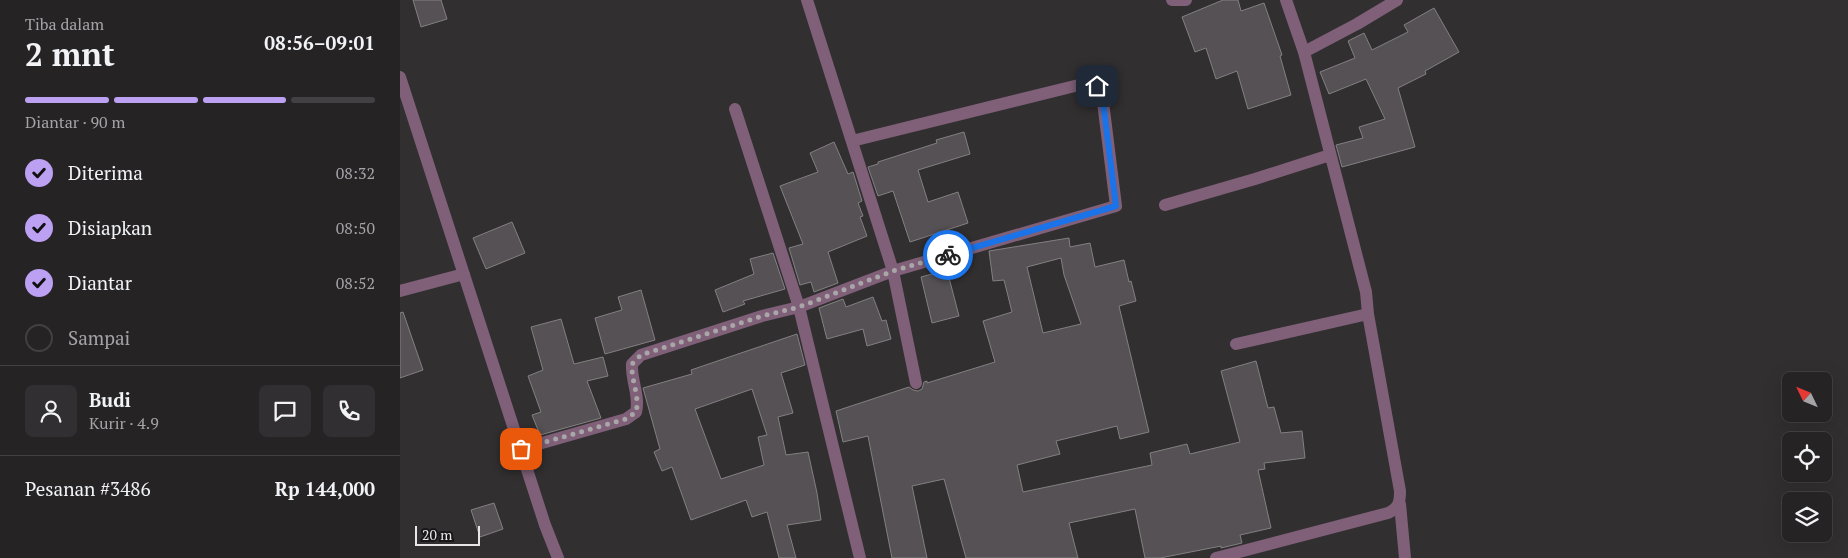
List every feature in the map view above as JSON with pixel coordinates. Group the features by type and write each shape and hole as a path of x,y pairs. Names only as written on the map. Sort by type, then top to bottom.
{"street":[{"path":"807,0 893,271 916,382"},
{"path":"1172,0 1186,0"},
{"path":"1286,0 1304,52 1366,292 1368,314 1400,491 1405,558"},
{"path":"1304,52 1397,0"},
{"path":"400,77 558,558"},
{"path":"521,449 626,419 636,412 638,403 631,372 632,364 641,355 762,316 799,307 893,271 1116,206 1102,94 1097,86 1090,82 852,141"},
{"path":"735,109 799,307 860,558"},
{"path":"1164,205 1330,155"},
{"path":"400,291 464,274"},
{"path":"1236,344 1368,314"},
{"path":"1216,558 1388,513 1395,510 1400,504"}],"building":[{"path":"413,0 441,0 447,19 421,27"},
{"path":"1223,0 1238,0 1241,11 1264,3 1282,55 1280,56 1291,95 1248,109 1237,71 1216,79 1206,48 1195,52 1182,17"},
{"path":"1434,8 1459,52 1425,71 1426,74 1398,88 1415,147 1342,167 1336,145 1363,138 1359,127 1385,119 1366,79 1329,94 1320,72 1355,58 1348,41 1364,33 1372,50 1408,32 1404,25"},
{"path":"964,132 970,154 918,170 928,202 958,192 968,223 910,242 893,191 878,196 868,167 937,143 936,140"},
{"path":"834,142 848,174 853,172 862,201 858,203 863,216 860,217 867,236 828,252 838,283 814,292 811,282 800,285 789,248 803,244 780,186 818,172 810,153"},
{"path":"512,222 525,253 486,269 473,238"},
{"path":"1069,238 1070,247 1090,243 1095,267 1124,260 1136,301 1119,306 1149,432 1120,439 1117,426 1056,441 1060,454 1017,465 1023,492 1152,465 1150,453 1187,444 1190,454 1240,442 1221,371 1256,361 1268,408 1274,407 1281,433 1302,431 1305,458 1264,463 1265,469 1258,470 1271,528 1240,535 1242,543 1221,548 1221,546 1160,558 1145,558 1135,509 1069,523 1078,558 966,558 944,479 912,486 927,558 892,558 868,436 843,442 836,411 909,387 918,391 922,389 924,382 927,381 927,383 995,362 983,321 1012,312 1004,280 993,281 989,251","holes":["1061,258 1064,275 1081,324 1043,333 1027,267"]},
{"path":"773,253 785,289 743,301 745,304 723,312 715,290 754,274 750,259"},
{"path":"947,270 959,316 932,323 921,277"},
{"path":"641,290 655,340 605,354 595,318 622,310 618,297"},
{"path":"873,297 882,321 886,320 891,339 867,346 863,329 827,339 819,308 843,299 846,307"},
{"path":"403,312 423,370 400,378 400,313"},
{"path":"561,319 574,364 603,357 608,376 587,381 601,418 540,435 532,415 541,412 528,376 543,370 531,327"},
{"path":"797,334 805,365 781,373 793,413 778,417 786,455 808,452 821,520 787,525 796,558 779,558 767,512 752,517 746,500 691,520 672,467 662,471 654,452 660,449 643,388 692,374 691,370","holes":["752,389 767,435 758,437 764,465 721,479 695,409"]},
{"path":"494,503 503,529 480,537 471,510"}],"way so far":[{"path":"521,449 626,419 636,412 638,403 631,372 632,364 641,355 762,316 799,307 870,279 948,255"}],"route":[{"path":"948,255 1116,206 1102,94 1097,86"}]}
